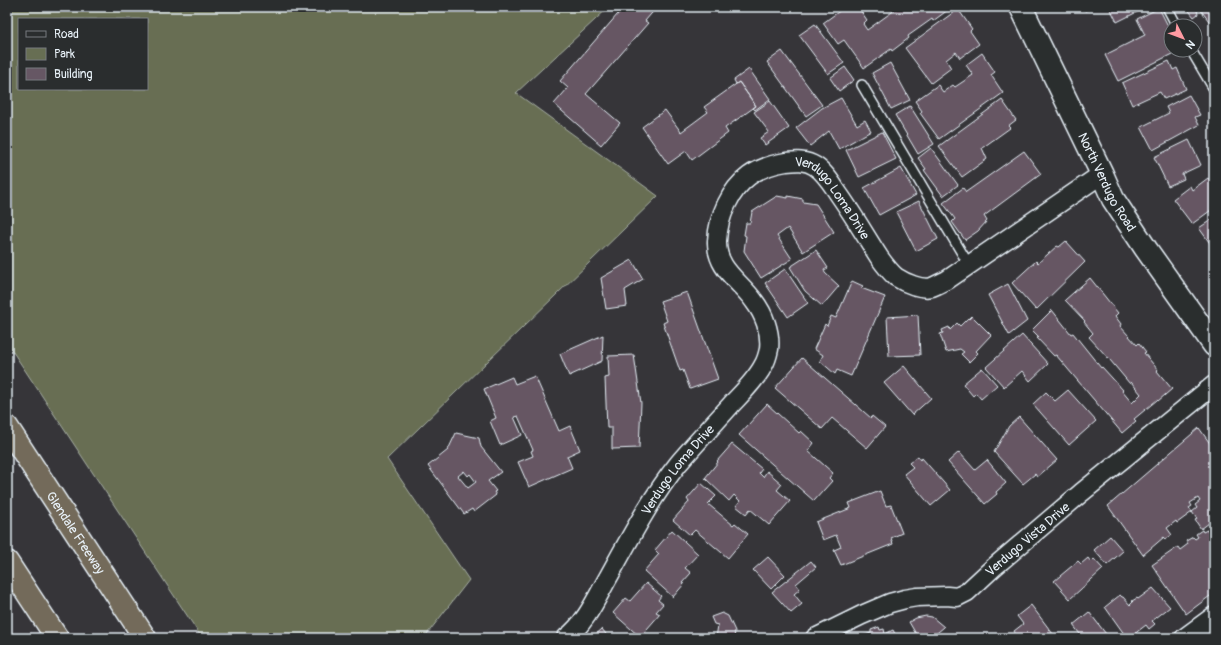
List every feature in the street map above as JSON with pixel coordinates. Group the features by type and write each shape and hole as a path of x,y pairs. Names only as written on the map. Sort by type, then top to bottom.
{"highway":[{"name":"Glendale Freeway","path":"7,427 145,638"},
{"path":"7,562 57,638"}],"main road":[{"name":"North Verdugo Road","path":"1021,7 1113,199 1146,250 1214,345"}],"street":[{"name":"Verdugo Loma Drive","path":"566,638 579,625 591,608 625,547 667,478 750,384 766,360 769,332 764,319 754,301 721,263 717,243 719,223 727,202 749,176 769,166 796,161 815,166 829,180 879,257 897,277 904,282 918,287 931,287 947,280 1102,174"},
{"name":"Verdugo Vista Drive","path":"815,638 890,603 917,597 957,597 967,592 1081,493 1214,385"},
{"path":"1184,638 1209,626"}],"lane":[{"path":"1167,7 1173,18"},
{"path":"1196,58 1214,89"},
{"path":"862,85 968,265"}],"green space":[{"path":"7,7 609,7 516,93 658,196 387,459 469,580 424,638 202,638 7,343"}],"building":[{"path":"624,7 657,7 645,21 648,23 586,94 620,123 601,145 554,104 568,88 560,81"},
{"path":"729,7 743,7 731,11"},
{"path":"845,7 858,7 867,20 863,24 867,30 899,7 952,7 933,21 932,19 908,36 909,38 892,51 891,49 864,68 844,40 838,44 823,23"},
{"path":"1083,7 1094,7 1085,11"},
{"path":"1147,7 1117,22 1110,8"},
{"path":"1186,7 1214,7 1214,28 1200,9 1197,11 1198,14 1194,17"},
{"path":"1159,8 1164,18 1164,58 1118,81 1105,55 1145,35 1137,19"},
{"path":"958,9 972,29 970,31 979,44 960,58 956,52 946,60 951,68 931,83 905,48"},
{"path":"815,24 844,63 828,74 799,35"},
{"path":"782,51 822,105 806,116 767,62"},
{"path":"982,53 995,72 991,75 1003,93 939,139 920,113 922,111 915,101 938,85 943,92 953,85 955,87 973,75 966,65"},
{"path":"1169,61 1173,70 1177,68 1186,89 1164,99 1160,92 1132,105 1122,83"},
{"path":"890,63 910,100 891,109 872,73"},
{"path":"845,67 854,80 839,91 830,78"},
{"path":"749,69 770,99 755,110 753,108 756,106 739,82 736,84 734,80"},
{"path":"739,82 756,106 725,128 728,133 692,160 686,151 668,164 642,127 665,110 681,132 708,112 704,107"},
{"path":"1189,95 1200,115 1195,117 1199,125 1153,150 1141,127 1169,113 1166,107"},
{"path":"841,98 857,125 865,120 871,131 839,149 829,131 810,146 796,128 822,108"},
{"path":"1002,100 1016,120 1008,126 1010,128 982,148 987,159 962,177 939,146"},
{"path":"770,101 789,128 765,145 760,138 769,132 754,112"},
{"path":"910,106 934,144 918,154 895,115"},
{"path":"882,132 896,159 859,177 846,150"},
{"path":"1189,140 1201,165 1182,174 1184,179 1168,186 1154,157"},
{"path":"931,148 958,185 943,196 924,170 926,169 918,158"},
{"path":"1024,151 1041,174 984,216 987,221 978,231 965,240 952,222 955,219 943,203 963,188 966,192"},
{"path":"901,168 916,195 879,215 864,188"},
{"path":"1208,178 1214,186 1214,208 1192,224 1173,199 1190,186 1192,190"},
{"path":"777,196 788,198 788,196 803,199 803,202 816,204 834,232 803,252 788,228 777,236 792,259 761,278 744,251 746,223 750,223 752,212"},
{"path":"919,201 938,239 916,251 896,212"},
{"path":"1214,218 1214,245 1212,246 1199,228"},
{"path":"1066,241 1085,262 1036,310 1012,283 1036,261 1038,263 1057,246 1059,247"},
{"path":"816,250 828,268 824,270 825,273 839,286 822,306 805,291 790,267"},
{"path":"632,260 643,279 625,290 627,306 606,309 601,278"},
{"path":"785,269 808,303 788,317 765,283"},
{"path":"1090,278 1118,313 1115,316 1121,324 1120,326 1137,345 1139,343 1146,352 1144,353 1172,389 1134,419 1136,421 1122,433 1056,355 1054,356 1037,338 1039,337 1032,330 1052,310 1101,368 1102,367 1123,390 1122,391 1132,403 1141,394 1131,382 1130,384 1089,337 1093,333 1084,322 1085,321 1065,300"},
{"path":"852,281 863,286 861,288 885,297 851,376 837,370 835,374 820,361 823,355 814,349 825,324 827,326 831,316 836,318"},
{"path":"1008,284 1027,321 1009,335 988,295"},
{"path":"687,292 718,379 690,389 683,370 680,371 663,323 667,321 660,301"},
{"path":"918,315 920,355 889,356 887,317"},
{"path":"972,316 991,335 976,351 978,353 969,362 961,354 964,352 960,349 946,352 940,334 943,333 942,330 949,327 950,330 957,323 960,326"},
{"path":"603,335 602,361 569,376 560,354"},
{"path":"1022,335 1048,364 1030,381 1022,371 1004,387 986,367"},
{"path":"634,355 641,403 639,448 612,449 612,428 607,428 605,378 609,377 608,356"},
{"path":"802,358 871,418 872,416 885,427 867,448 832,418 822,429 775,388"},
{"path":"904,366 931,398 912,415 884,383"},
{"path":"982,368 997,385 981,399 976,393 973,396 963,384"},
{"path":"535,376 559,431 570,426 580,450 567,456 572,468 529,487 518,462 533,456 531,451 533,450 518,416 514,417 522,435 500,445 490,421 496,418 484,389 512,377 515,384"},
{"path":"1068,390 1096,421 1069,445 1033,404 1046,392 1055,401"},
{"path":"767,404 799,433 801,431 814,443 808,451 833,473 829,478 832,481 814,501 739,435"},
{"path":"1019,417 1057,460 1037,477 1035,474 1023,484 994,452 1009,426"},
{"path":"1199,428 1214,449 1214,529 1209,523 1201,529 1192,512 1167,528 1172,535 1166,539 1164,537 1143,555 1108,506","holes":["1198,498 1200,501 1195,505 1197,508 1192,512 1189,508 1192,506 1190,503"]},
{"path":"456,433 479,438 481,447 501,472 488,481 496,491 494,492 496,495 474,512 472,509 464,514 428,466 448,450","holes":["464,471 468,476 470,474 476,482 468,488 458,476"]},
{"path":"732,444 762,469 759,473 763,477 767,471 782,484 777,490 790,501 769,525 750,509 746,514 736,506 740,501 734,495 729,501 705,478"},
{"path":"959,452 975,470 987,460 1006,483 996,492 997,494 985,504 948,462"},
{"path":"918,456 921,460 922,458 950,490 931,506 904,474 913,467 909,463"},
{"path":"701,483 716,496 708,504 733,525 735,523 748,534 728,558 695,530 690,535 673,520 689,502 687,499"},
{"path":"880,491 886,506 891,505 902,533 891,538 893,544 841,565 834,550 841,547 836,535 823,540 816,522 851,508 849,503"},
{"path":"1214,529 1214,593 1186,614 1152,565 1178,547 1180,550 1188,544 1186,541 1193,537 1195,539 1198,537 1196,534 1202,530 1203,532 1207,530 1209,532"},
{"path":"672,530 698,554 685,568 691,573 673,597 644,571 659,554 655,550"},
{"path":"1110,536 1123,551 1107,565 1094,550"},
{"path":"768,557 785,575 771,589 753,570"},
{"path":"1088,558 1091,562 1094,559 1103,569 1070,599 1054,581 1078,561 1081,564"},
{"path":"811,561 816,567 796,584 800,589 794,594 802,604 791,613 772,592"},
{"path":"646,583 661,596 658,600 663,604 656,612 660,614 640,637 613,613 626,598 630,601"},
{"path":"1153,588 1170,607 1152,621 1155,624 1149,629 1146,625 1127,638 1105,607 1120,595 1130,605 1133,602 1132,601 1137,598 1138,599"},
{"path":"1031,605 1056,638 1014,638 1017,636 1014,631 1023,624 1017,616"},
{"path":"1089,612 1106,634 1101,638 1083,638 1073,625"},
{"path":"722,613 728,616 735,631 734,638 716,638 718,625 714,624 711,617"},
{"path":"926,616 932,617 944,627 931,638 914,638 913,636 916,634 909,622 916,618"},
{"path":"879,627 880,630 884,629 885,634 893,630 898,638 863,638 862,636 871,633 871,630"},
{"path":"602,629 606,634 604,636 605,638 592,638"}]}
